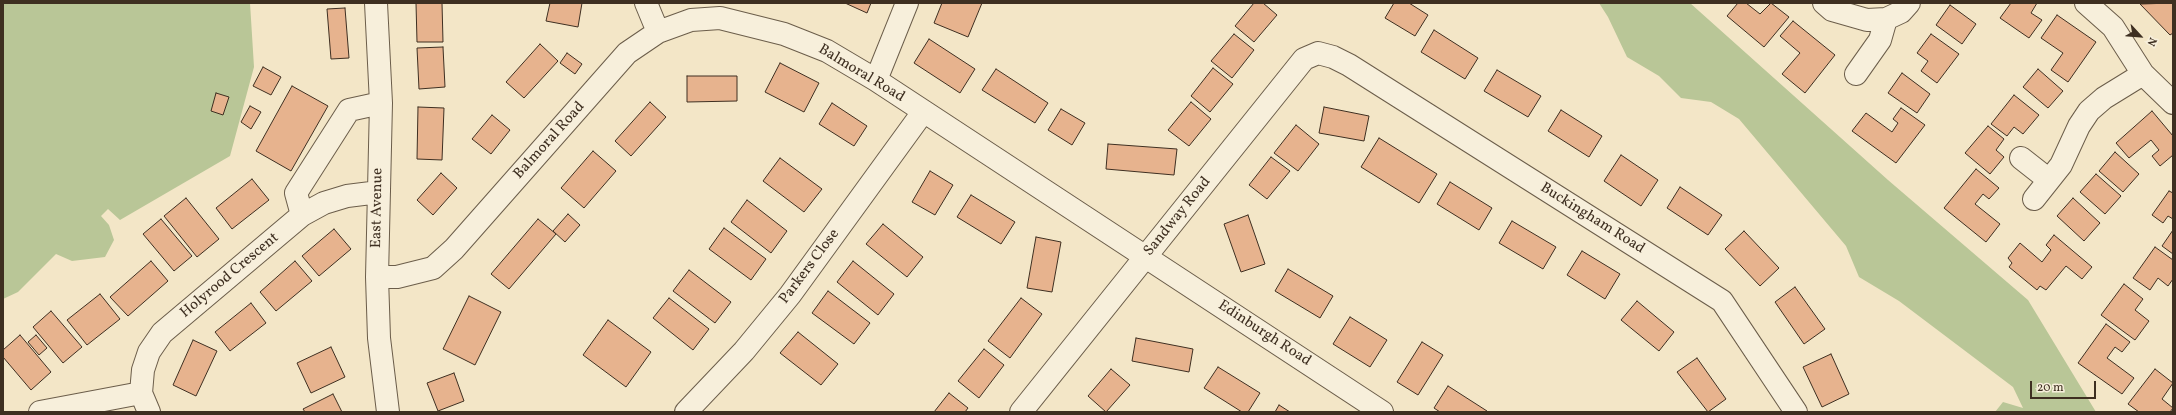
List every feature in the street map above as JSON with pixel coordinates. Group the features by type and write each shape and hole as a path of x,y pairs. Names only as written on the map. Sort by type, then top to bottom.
{"street":[{"name":"East Avenue","path":"376,3 381,103 377,277 379,338 388,412"},
{"path":"646,3 658,32"},
{"path":"876,80 907,3"},
{"path":"1824,3 1832,10 1867,20 1886,19 1900,12 1909,3"},
{"path":"2086,3 2113,27 2143,74 2173,103"},
{"name":"Balmoral Road","path":"377,277 397,277 433,268 454,249 627,53 658,32 691,20 720,18 784,34 820,48 876,80 1146,257"},
{"path":"1856,74 1880,40 1886,19"},
{"name":"Sandway Road","path":"1021,412 1304,59 1318,53 1333,57 1349,66"},
{"name":"Buckingham Road","path":"1349,66 1722,301 1796,412"},
{"path":"2034,199 2061,165 2078,126 2090,111 2104,98 2143,74"},
{"path":"302,215 296,193 349,110 381,103"},
{"name":"Parkers Close","path":"686,412 744,351 790,295 924,112"},
{"path":"2021,158 2049,180"},
{"name":"Holyrood Crescent","path":"145,402 143,370 149,352 162,333 302,215 324,203 347,196 378,192"},
{"name":"Edinburgh Road","path":"1146,257 1382,412"},
{"path":"40,412 145,402"}],"green space":[{"path":"3,3 250,3 254,67 230,156 120,220 108,209 101,216 109,225 114,240 105,257 72,261 56,254 18,292 3,299"},
{"path":"1599,3 1690,3 1888,180 2028,300 2096,412 1995,412 2003,402 2023,408 2013,387 1899,301 1859,277 1846,246 1739,119 1711,102 1681,98 1659,76 1627,57 1608,17"}],"building":[{"path":"416,3 442,3 443,42 417,42"},
{"path":"550,3 582,3 578,27 546,21"},
{"path":"845,3 871,3 867,13"},
{"path":"942,3 982,3 968,37 934,23"},
{"path":"1254,3 1263,3 1277,15 1254,42 1235,26"},
{"path":"1394,3 1409,3 1428,15 1415,36 1385,18"},
{"path":"1738,3 1746,3 1760,14 1771,3 1789,17 1764,47 1727,16"},
{"path":"2011,3 2037,3 2031,13 2042,20 2029,38 2000,18"},
{"path":"2173,3 2173,33 2170,35 2140,4"},
{"path":"1950,5 1976,24 1962,44 1936,25"},
{"path":"345,8 349,58 331,59 327,9"},
{"path":"2057,15 2096,42 2068,82 2051,70 2063,53 2041,38"},
{"path":"1793,21 1835,55 1805,93 1782,74 1800,53 1780,36"},
{"path":"1434,30 1478,58 1465,79 1421,52"},
{"path":"1234,34 1254,50 1232,78 1211,61"},
{"path":"1931,34 1959,54 1937,83 1921,71 1928,61 1917,53"},
{"path":"929,39 975,69 960,93 914,63"},
{"path":"540,44 558,61 524,98 506,82"},
{"path":"443,47 445,87 419,89 417,48"},
{"path":"567,53 582,64 575,74 560,63"},
{"path":"780,63 819,83 804,112 765,92"},
{"path":"263,67 281,77 271,95 253,86"},
{"path":"1213,68 1233,84 1210,112 1191,96"},
{"path":"996,69 1048,103 1035,123 982,90"},
{"path":"2038,69 2063,91 2048,108 2023,87"},
{"path":"1497,70 1541,96 1528,117 1484,91"},
{"path":"1902,73 1930,94 1917,113 1888,93"},
{"path":"687,76 737,76 737,101 687,102"},
{"path":"292,86 328,106 291,171 256,151"},
{"path":"216,93 229,97 223,115 211,111"},
{"path":"2014,95 2039,115 2023,134 2014,127 2007,136 1991,124"},
{"path":"650,102 666,117 631,156 615,141"},
{"path":"1191,102 1211,119 1189,146 1168,130"},
{"path":"832,103 867,126 854,146 819,124"},
{"path":"250,106 261,112 251,129 241,122"},
{"path":"418,107 444,108 442,160 417,159"},
{"path":"1324,107 1369,116 1364,141 1319,133"},
{"path":"1901,108 1925,125 1896,163 1852,131 1866,113 1892,132 1898,123 1893,119"},
{"path":"1061,109 1085,123 1072,145 1048,130"},
{"path":"1561,110 1602,136 1589,157 1548,131"},
{"path":"2152,111 2173,136 2173,155 2160,166 2152,156 2159,150 2151,140 2129,158 2116,143"},
{"path":"492,115 510,130 491,154 472,139"},
{"path":"1296,125 1319,144 1298,171 1274,153"},
{"path":"1988,126 2004,139 1996,150 2004,157 1990,174 1965,153"},
{"path":"1379,138 1437,174 1419,203 1361,167"},
{"path":"1108,144 1177,149 1174,175 1106,169"},
{"path":"593,151 616,171 584,208 561,188"},
{"path":"2115,152 2139,174 2123,192 2099,171"},
{"path":"1621,155 1658,180 1641,206 1604,181"},
{"path":"1271,157 1290,171 1267,199 1249,185"},
{"path":"780,158 822,189 804,212 763,181"},
{"path":"1976,169 1999,188 1989,199 1983,194 1975,204 2000,224 1986,242 1944,208"},
{"path":"930,171 953,185 935,215 912,202"},
{"path":"441,173 457,188 433,215 417,200"},
{"path":"2096,174 2121,196 2105,214 2080,192"},
{"path":"252,179 269,200 232,229 216,208"},
{"path":"1450,182 1492,208 1479,230 1437,204"},
{"path":"1680,187 1722,215 1708,235 1667,208"},
{"path":"2169,191 2173,193 2173,219 2168,216 2163,223 2152,215"},
{"path":"971,195 1015,222 1001,244 957,217"},
{"path":"186,198 219,239 197,257 164,216"},
{"path":"2073,198 2100,223 2084,241 2057,216"},
{"path":"747,200 787,231 771,253 731,222"},
{"path":"568,214 580,225 565,242 553,231"},
{"path":"1248,215 1265,264 1241,272 1224,224"},
{"path":"161,219 192,256 174,271 143,234"},
{"path":"538,219 556,234 509,289 491,274"},
{"path":"1512,221 1556,247 1543,269 1499,243"},
{"path":"883,224 923,257 907,277 866,244"},
{"path":"724,228 766,259 751,280 709,249"},
{"path":"334,229 351,249 319,276 302,256"},
{"path":"2173,230 2173,254 2162,246"},
{"path":"1744,231 1779,268 1760,286 1725,249"},
{"path":"2054,235 2092,267 2082,279 2066,266 2046,290 2040,286 2037,290 2009,267 2012,263 2008,258 2020,243 2042,262 2051,250 2046,245"},
{"path":"1036,237 1061,242 1052,292 1027,288"},
{"path":"2155,247 2173,260 2173,279 2168,286 2158,278 2150,290 2133,278"},
{"path":"1582,251 1620,274 1605,299 1567,275"},
{"path":"151,261 168,281 128,316 110,297"},
{"path":"295,261 312,281 276,311 260,292"},
{"path":"853,261 894,294 878,315 837,282"},
{"path":"1288,269 1333,296 1320,318 1275,291"},
{"path":"689,270 731,302 715,323 673,291"},
{"path":"2124,284 2143,299 2135,310 2149,321 2135,340 2101,315"},
{"path":"1795,287 1825,329 1804,344 1775,302"},
{"path":"828,291 870,323 854,344 812,313"},
{"path":"100,294 120,319 87,345 67,320"},
{"path":"469,296 501,312 475,365 443,349"},
{"path":"669,298 709,329 693,350 653,318"},
{"path":"1021,298 1042,314 1010,358 988,341"},
{"path":"1637,301 1674,332 1659,351 1621,320"},
{"path":"251,303 266,323 230,351 215,332"},
{"path":"51,311 82,347 63,363 33,327"},
{"path":"1350,317 1387,340 1370,367 1333,344"},
{"path":"608,320 651,352 626,387 583,355"},
{"path":"2106,324 2130,342 2122,352 2115,347 2107,358 2134,378 2122,394 2078,363"},
{"path":"798,332 838,364 821,385 780,353"},
{"path":"20,335 51,372 31,390 3,357 3,350"},
{"path":"36,335 47,348 39,355 28,342"},
{"path":"1136,338 1193,349 1189,372 1132,361"},
{"path":"193,340 217,351 196,396 173,385"},
{"path":"1422,342 1443,355 1418,395 1397,382"},
{"path":"331,347 345,377 311,393 297,363"},
{"path":"984,349 1004,365 979,398 958,381"},
{"path":"1831,354 1849,394 1822,407 1803,367"},
{"path":"1697,358 1726,399 1708,412 1677,372"},
{"path":"1218,367 1260,393 1248,412 1242,412 1204,388"},
{"path":"1111,369 1130,385 1106,412 1088,396"},
{"path":"2155,369 2173,383 2162,399 2173,408 2170,412 2139,412 2128,404"},
{"path":"454,373 464,401 438,411 427,383"},
{"path":"1448,386 1487,411 1440,412 1434,408"},
{"path":"949,393 968,408 965,412 934,412"},
{"path":"333,394 342,412 305,412 303,409"},
{"path":"1279,405 1290,412 1275,412"}]}
